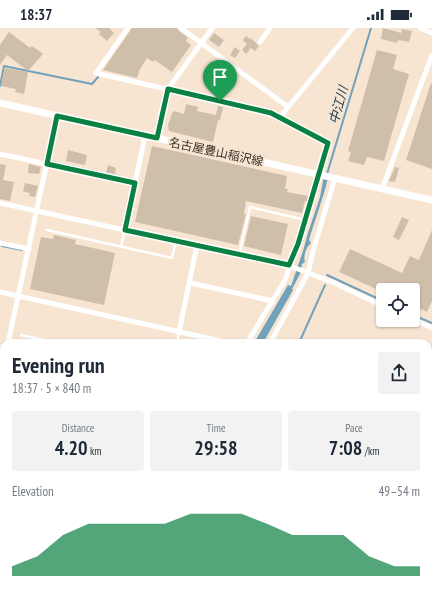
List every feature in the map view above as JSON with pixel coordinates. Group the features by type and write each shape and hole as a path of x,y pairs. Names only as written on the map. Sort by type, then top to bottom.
{"main road":[{"name":"名古屋豊山稲沢線","path":"0,103 432,200"}],"street":[{"path":"128,28 96,73 271,113 328,143 290,266 281,288 249,339"},
{"path":"181,28 288,107"},
{"path":"157,138 168,89 212,28"},
{"path":"260,42 270,28"},
{"path":"280,117 353,28"},
{"path":"420,28 432,32"},
{"path":"382,189 432,55"},
{"path":"9,339 57,116"},
{"path":"125,230 145,136"},
{"path":"0,154 135,183"},
{"path":"272,339 300,290 307,272 334,178"},
{"path":"0,203 290,266 376,303"},
{"path":"0,242 29,249"},
{"path":"179,332 198,246"},
{"path":"190,283 273,301"},
{"path":"0,292 211,339"},
{"path":"420,322 432,328"}],"lane":[{"path":"240,254 250,207 305,220"},
{"path":"47,230 172,258 176,241"},
{"path":"121,246 125,230"},
{"path":"178,339 179,332"},
{"path":"21,335 39,339"}],"water":[{"path":"324,176 328,178 309,240 311,243 305,252 305,262 302,264 300,274 292,289 293,290 265,339 256,339 288,285 291,286 320,197"}],"building":[{"path":"95,28 109,28 114,33 107,41 99,34 101,32"},
{"path":"132,28 177,28 188,38 186,41 191,45 172,72 155,60 153,62 147,58 140,69 137,78 103,70"},
{"path":"383,28 401,33 402,29 412,31 409,42 398,40 397,43 381,39"},
{"path":"9,32 30,48 32,46 43,54 28,71 7,55 0,65 0,45"},
{"path":"214,33 224,40 219,47 209,40"},
{"path":"246,36 250,39 251,38 259,46 255,51 251,48 246,54 242,50 247,44 243,40"},
{"path":"235,47 240,51 235,58 230,55"},
{"path":"377,50 397,55 393,69 409,74 384,161 367,157 364,165 348,161 351,152 348,151"},
{"path":"224,65 236,73 232,79 220,71"},
{"path":"5,68 28,72 24,94 15,92 16,89 1,86"},
{"path":"431,83 432,84 432,169 406,160"},
{"path":"186,104 198,107 197,111 216,115 218,106 223,107 220,120 218,120 213,142 169,131 168,125 172,113 174,111 184,114"},
{"path":"152,146 287,176 285,189 288,189 287,192 308,196 307,201 305,201 302,213 246,201 244,214 246,214 238,245 135,222"},
{"path":"68,150 87,155 85,165 66,161"},
{"path":"0,164 6,165 3,180 14,182 10,201 0,199"},
{"path":"29,164 41,167 39,174 28,173"},
{"path":"108,165 116,168 115,174 106,173"},
{"path":"395,167 399,168 395,182 389,181"},
{"path":"25,183 38,186 35,197 29,196 30,193 23,191"},
{"path":"251,216 288,224 281,255 244,246"},
{"path":"402,217 409,220 399,240 393,237"},
{"path":"432,230 432,301 427,312 420,308 420,283 376,283 376,289 339,272 350,249 402,273 410,256 419,260"},
{"path":"54,235 76,240 75,244 115,253 104,305 30,289 41,237 53,239"}],"waterway":[{"name":"中江川","path":"327,174 371,28"},
{"path":"0,86 4,66 92,84 98,77"},
{"path":"52,162 121,177"},
{"path":"2,246 22,250"},
{"path":"327,275 376,298"},
{"path":"301,339 325,285"},
{"path":"420,318 432,323"}],"route":[{"path":"168,89 220,101 271,113 328,143 298,244 289,265 125,230 135,183 47,164 57,116 157,138 168,89"}]}
